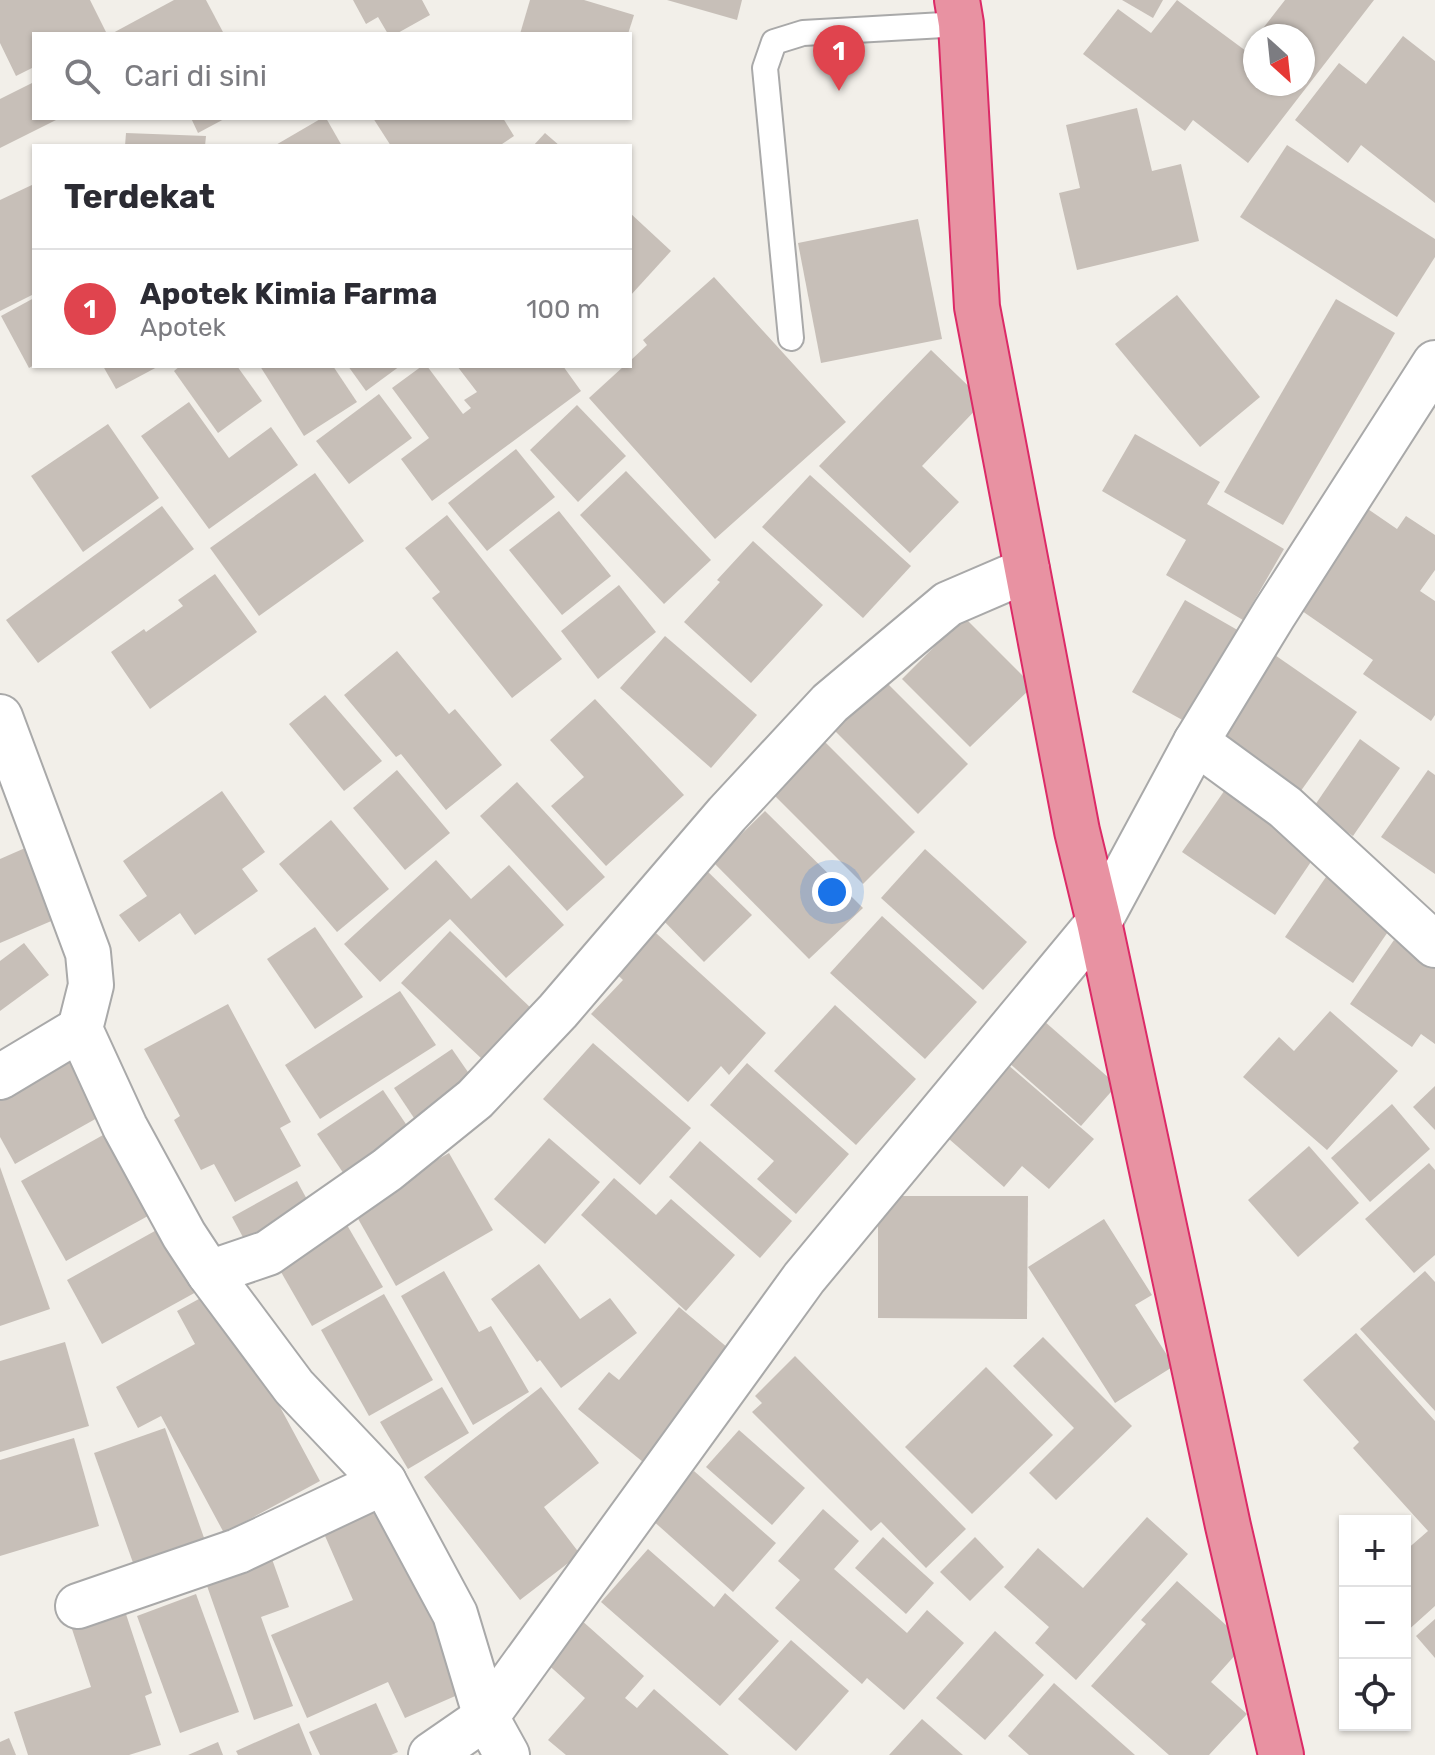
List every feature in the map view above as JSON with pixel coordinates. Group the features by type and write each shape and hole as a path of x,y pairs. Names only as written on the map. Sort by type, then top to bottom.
{"highway":[{"path":"959,12 977,307 1077,831 1281,1755"}],"street":[{"path":"431,1755 486,1717 804,1278 1099,922 1196,742 1435,363"},
{"path":"209,1273 268,1253 387,1170 475,1099 558,1011 727,814 830,703 948,604 1027,570"},
{"path":"0,717 88,953 91,985 80,1029 125,1127 184,1235 209,1273 294,1387 384,1482 455,1614 486,1717 507,1755"},
{"path":"1196,742 1285,807 1435,945"},
{"path":"0,1077 80,1029"},
{"path":"78,1606 238,1551 384,1482"}],"lane":[{"path":"791,338 765,68 774,42 803,33 959,12"}],"building":[{"path":"0,0 90,0 106,32 32,32 32,68 16,76 0,43"},
{"path":"174,0 206,0 223,32 115,32"},
{"path":"353,0 422,0 430,15 400,32 387,32 378,17 366,24"},
{"path":"530,0 584,0 634,15 629,32 521,32"},
{"path":"667,0 742,0 737,20"},
{"path":"1122,0 1163,0 1153,18"},
{"path":"1177,0 1243,49 1243,96 1300,96 1248,163 1193,120 1185,131 1083,54 1118,9 1151,33"},
{"path":"1285,0 1374,0 1315,76 1315,24 1266,24"},
{"path":"1403,36 1435,61 1435,203 1361,145 1348,163 1295,120 1339,63 1366,84"},
{"path":"32,83 32,120 56,120 0,148 0,99"},
{"path":"1137,108 1152,171 1181,164 1199,241 1077,270 1059,193 1080,188 1066,125"},
{"path":"192,120 222,120 198,133"},
{"path":"319,120 327,120 341,144 277,144"},
{"path":"374,120 504,120 514,136 502,144 390,144"},
{"path":"126,133 206,136 205,144 125,144"},
{"path":"545,133 558,144 535,144"},
{"path":"1287,145 1435,239 1435,257 1397,317 1240,217"},
{"path":"32,185 32,295 0,311 0,200"},
{"path":"632,215 671,251 632,294"},
{"path":"918,219 942,339 821,363 798,243"},
{"path":"714,277 846,422 715,539 589,398 622,368 632,368 632,359 647,345 643,340"},
{"path":"1177,295 1260,397 1200,447 1115,344"},
{"path":"32,299 32,366 29,368 1,316"},
{"path":"1336,299 1395,333 1283,525 1224,492"},
{"path":"931,350 984,401 922,466 959,502 910,553 819,466"},
{"path":"104,368 155,368 116,389"},
{"path":"178,368 238,368 262,401 218,433 174,371"},
{"path":"261,368 334,368 357,402 304,436"},
{"path":"349,368 397,368 366,391"},
{"path":"419,368 428,368 463,414 471,408 464,400 477,392 459,368 564,368 581,391 432,501 401,459 429,438 392,388"},
{"path":"379,394 412,438 349,484 316,441"},
{"path":"189,402 229,458 271,427 298,465 209,529 141,436"},
{"path":"577,405 626,456 578,502 530,450"},
{"path":"108,424 159,498 83,552 31,476"},
{"path":"1135,434 1220,482 1207,504 1284,549 1243,620 1166,575 1186,540 1102,491"},
{"path":"516,449 555,497 487,551 448,503"},
{"path":"626,471 711,560 664,604 580,515"},
{"path":"315,473 364,541 259,616 210,548"},
{"path":"810,475 911,566 863,618 762,527"},
{"path":"1362,505 1397,529 1406,516 1435,535 1435,570 1420,591 1435,601 1435,715 1431,721 1363,674 1373,660 1292,604"},
{"path":"162,506 194,549 38,663 6,620"},
{"path":"559,511 611,576 562,615 509,550"},
{"path":"447,515 562,659 512,698 432,598 440,592 405,548"},
{"path":"753,541 823,605 751,683 684,622"},
{"path":"215,574 257,632 150,709 111,652 183,606 178,600"},
{"path":"619,585 656,632 598,679 561,631"},
{"path":"1185,600 1248,636 1195,727 1132,692"},
{"path":"964,617 1033,686 970,747 902,679"},
{"path":"665,636 757,715 711,768 620,688"},
{"path":"397,651 449,714 455,709 502,765 446,810 401,754 396,757 344,695"},
{"path":"1272,653 1357,712 1298,795 1214,737"},
{"path":"878,674 968,764 918,814 828,724"},
{"path":"325,695 382,761 344,791 289,724"},
{"path":"595,699 684,795 606,866 551,806 584,777 550,740"},
{"path":"818,735 915,832 863,884 766,787"},
{"path":"1360,739 1400,768 1353,836 1313,808"},
{"path":"397,770 450,833 405,870 353,808"},
{"path":"1428,770 1435,775 1435,874 1381,837"},
{"path":"517,782 605,877 567,911 480,816"},
{"path":"1229,784 1321,847 1275,915 1182,852"},
{"path":"222,791 265,852 242,869 258,891 195,935 180,913 139,942 119,915 147,896 123,861"},
{"path":"765,811 863,908 809,959 713,862"},
{"path":"331,820 389,889 337,932 279,864"},
{"path":"32,845 63,916 0,943 0,859"},
{"path":"925,849 1027,942 983,990 881,898"},
{"path":"436,860 471,899 509,865 564,925 506,978 450,919 380,982 344,944"},
{"path":"702,866 752,915 704,962 655,912"},
{"path":"1330,871 1398,917 1353,983 1285,937"},
{"path":"882,916 977,1002 925,1059 830,973"},
{"path":"646,924 766,1033 729,1075 721,1066 688,1102 591,1014 623,980 608,966"},
{"path":"315,927 363,997 315,1029 267,959"},
{"path":"450,931 532,1009 483,1060 401,983"},
{"path":"1394,940 1435,969 1435,1044 1421,1034 1412,1047 1350,1004"},
{"path":"24,943 49,975 0,1011 0,961"},
{"path":"400,991 436,1045 320,1119 285,1065"},
{"path":"228,1004 291,1122 280,1128 301,1166 235,1202 214,1164 201,1170 174,1120 180,1116 144,1049"},
{"path":"835,1005 916,1079 856,1145 774,1071"},
{"path":"1330,1011 1398,1071 1327,1150 1243,1077 1279,1037 1294,1051"},
{"path":"1036,1014 1117,1085 1081,1126 1000,1055"},
{"path":"78,1042 115,1108 15,1164 0,1137 0,1085"},
{"path":"593,1043 691,1128 640,1185 543,1099"},
{"path":"452,1049 479,1088 420,1127 394,1088"},
{"path":"747,1063 849,1154 796,1214 757,1179 774,1161 710,1105"},
{"path":"1007,1064 1094,1139 1049,1189 1022,1166 1004,1187 949,1139 967,1118 963,1115"},
{"path":"1435,1086 1435,1130 1413,1107"},
{"path":"383,1090 416,1139 350,1183 317,1134"},
{"path":"1392,1104 1430,1149 1370,1202 1331,1158"},
{"path":"112,1130 157,1211 66,1261 21,1181"},
{"path":"549,1138 600,1182 545,1244 494,1199"},
{"path":"700,1141 792,1221 760,1258 669,1177"},
{"path":"1309,1146 1359,1203 1298,1257 1248,1200"},
{"path":"449,1153 493,1230 396,1286 352,1208"},
{"path":"1429,1163 1435,1170 1435,1255 1414,1273 1365,1219"},
{"path":"0,1167 50,1309 0,1326"},
{"path":"614,1178 656,1215 671,1199 735,1255 686,1311 581,1215"},
{"path":"297,1181 316,1216 251,1252 232,1217"},
{"path":"878,1196 1028,1196 1027,1319 878,1318"},
{"path":"1104,1219 1152,1295 1135,1305 1174,1366 1115,1403 1028,1267"},
{"path":"347,1225 383,1287 312,1326 277,1265"},
{"path":"162,1227 198,1291 102,1344 67,1280"},
{"path":"539,1264 580,1319 610,1298 637,1333 561,1388 540,1360 537,1362 491,1299"},
{"path":"444,1271 479,1332 491,1326 529,1392 473,1425 401,1296"},
{"path":"1425,1271 1435,1282 1435,1411 1360,1329"},
{"path":"217,1289 244,1359 252,1355 320,1481 224,1533 161,1416 138,1428 116,1387 195,1344 177,1311"},
{"path":"384,1294 433,1380 369,1416 321,1330"},
{"path":"679,1307 734,1353 643,1462 578,1409 609,1372 619,1380"},
{"path":"1356,1333 1435,1421 1435,1606 1411,1628 1411,1546 1428,1531 1353,1448 1359,1442 1303,1380"},
{"path":"1043,1337 1132,1426 1056,1500 1029,1473 1074,1428 1013,1366"},
{"path":"65,1342 89,1426 0,1452 0,1361"},
{"path":"795,1356 966,1529 926,1568 881,1522 871,1531 752,1412 762,1403 755,1396"},
{"path":"986,1367 1053,1435 972,1514 905,1447"},
{"path":"442,1387 469,1433 408,1469 380,1422"},
{"path":"541,1387 599,1463 544,1507 580,1554 520,1600 424,1477"},
{"path":"165,1428 208,1549 137,1574 94,1453"},
{"path":"739,1430 805,1488 772,1525 706,1467"},
{"path":"74,1438 99,1526 0,1556 0,1460"},
{"path":"694,1471 776,1543 733,1592 651,1519"},
{"path":"386,1502 469,1690 405,1718 388,1682 307,1718 271,1635 353,1600 322,1529"},
{"path":"823,1509 859,1541 834,1569 907,1633 927,1610 964,1643 904,1710 867,1678 862,1684 775,1608 800,1580 778,1561"},
{"path":"1147,1517 1188,1554 1076,1680 1035,1643 1049,1627 1004,1587 1038,1548 1083,1588"},
{"path":"883,1537 934,1583 906,1614 855,1568"},
{"path":"975,1537 1004,1567 970,1601 940,1572"},
{"path":"648,1549 714,1607 725,1593 779,1641 720,1706 601,1602"},
{"path":"272,1559 289,1607 261,1617 293,1706 254,1720 206,1583"},
{"path":"1177,1581 1246,1643 1211,1682 1247,1714 1209,1755 1169,1755 1091,1686 1146,1624 1141,1620"},
{"path":"196,1594 239,1712 180,1733 137,1616"},
{"path":"124,1608 152,1693 145,1696 161,1745 129,1755 28,1755 14,1712 91,1687 71,1626"},
{"path":"580,1619 644,1676 625,1698 637,1708 654,1689 729,1755 566,1755 548,1740 585,1698 543,1660"},
{"path":"1435,1619 1435,1658 1416,1636"},
{"path":"995,1631 1044,1675 985,1740 936,1698"},
{"path":"791,1640 849,1691 796,1751 738,1699"},
{"path":"1054,1683 1135,1755 1029,1755 1008,1736"},
{"path":"376,1703 398,1752 391,1755 320,1755 309,1732"},
{"path":"922,1719 963,1755 889,1755"},
{"path":"299,1723 312,1755 238,1755 236,1751"},
{"path":"9,1738 16,1755 0,1755 0,1742"},
{"path":"218,1742 223,1755 188,1755"}],"place":[{"name":"Apotek Kimia Farma","path":"839,91"}]}
